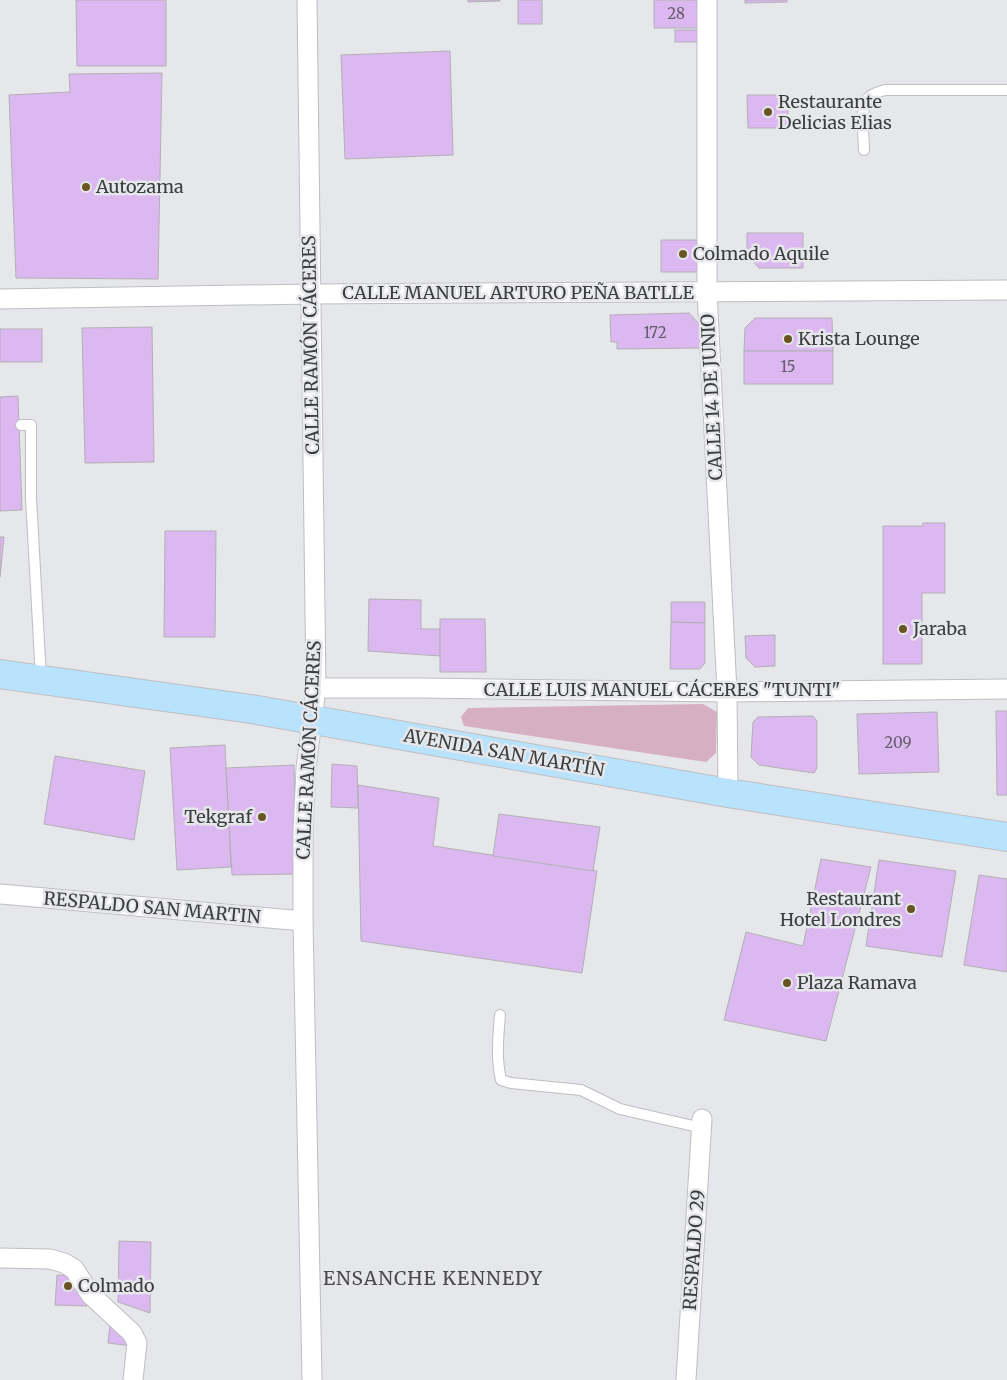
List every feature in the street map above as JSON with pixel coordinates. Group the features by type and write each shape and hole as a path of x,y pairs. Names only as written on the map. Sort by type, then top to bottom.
{"main road":[{"name":"AVENIDA SAN MARTÍN","path":"0,674 158,695 313,719 728,793 1007,837"}],"street":[{"name":"CALLE RAMÓN CÁCERES","path":"307,0 316,688 305,787 303,921 312,1380"},
{"name":"CALLE 14 DE JUNIO","path":"707,0 707,292 726,692 728,793"},
{"name":"CALLE MANUEL ARTURO PEÑA BATLLE","path":"0,299 310,294 1007,290"},
{"name":"CALLE LUIS MANUEL CÁCERES \"TUNTI\"","path":"316,688 726,692 1007,690"},
{"name":"RESPALDO SAN MARTIN","path":"0,894 303,921"},
{"name":"RESPALDO 29","path":"686,1380 702,1124"},
{"path":"0,1258 50,1259 64,1262 74,1269 91,1295 132,1333 137,1343 133,1380"}],"lane":[{"path":"864,150 864,107 867,99 875,93 885,90 1007,90"},
{"path":"21,425 31,425 29,498 41,679"},
{"path":"500,1015 497,1045 501,1080 511,1084 581,1090 620,1109 702,1124"}],"shaded area":[{"path":"703,704 717,712 716,753 706,762 464,726 461,717 468,708"}],"building":[{"path":"76,0 166,0 166,66 77,66"},
{"path":"468,0 500,0 500,1 468,2"},
{"path":"518,0 542,0 542,24 518,24"},
{"path":"654,0 697,0 698,28 654,28"},
{"path":"745,0 787,0 787,2 745,3"},
{"path":"675,30 699,30 699,42 675,42"},
{"path":"450,51 453,155 345,159 341,55"},
{"name":"Autozama","path":"162,73 158,279 16,278 9,95 70,92 69,74"},
{"name":"Restaurante Delicias Elias","path":"747,95 788,95 788,128 748,128"},
{"path":"747,233 803,233 803,268 759,268 747,255"},
{"name":"Colmado Aquile","path":"661,240 706,240 700,272 661,272"},
{"path":"689,313 700,325 700,348 617,349 617,342 611,342 610,315"},
{"name":"Krista Lounge","path":"755,318 832,318 833,351 744,351 745,328"},
{"path":"152,327 154,462 85,463 82,328"},
{"path":"0,329 42,329 42,362 0,362"},
{"path":"744,351 833,351 833,384 744,384"},
{"path":"18,396 22,510 0,511 0,397"},
{"name":"Jaraba","path":"923,523 945,523 945,593 922,593 922,664 883,664 883,526 923,526"},
{"path":"165,531 216,531 215,637 164,637"},
{"path":"0,537 4,537 0,577"},
{"path":"369,599 421,600 421,629 440,629 440,656 368,651"},
{"path":"671,602 705,602 705,623 671,622"},
{"path":"440,619 485,619 486,672 440,672"},
{"path":"671,622 705,623 705,663 700,669 670,669"},
{"path":"775,635 775,666 755,667 746,658 745,636"},
{"path":"996,711 1007,711 1007,795 997,795"},
{"path":"937,712 939,772 859,774 857,714"},
{"path":"813,716 817,721 817,768 814,773 759,765 751,757 753,722 758,717"},
{"path":"225,745 231,867 177,870 170,748"},
{"path":"55,756 145,771 134,840 44,824"},
{"path":"332,764 357,766 358,808 331,807"},
{"name":"Tekgraf","path":"294,765 296,874 232,875 226,768"},
{"path":"358,785 439,798 433,846 597,871 582,973 361,941"},
{"path":"499,814 600,827 593,871 493,856"},
{"name":"Plaza Ramava","path":"821,859 871,867 826,1041 724,1020 746,932 803,946"},
{"name":"Restaurant Hotel Londres","path":"879,860 956,871 942,957 866,946"},
{"path":"979,875 1007,879 1007,972 964,965"},
{"path":"119,1241 151,1242 150,1313 118,1302"},
{"name":"Colmado","path":"57,1275 71,1276 87,1295 87,1306 55,1305"},
{"path":"110,1325 120,1326 119,1336 133,1337 132,1346 108,1343"}],"place":[{"name":"Restaurante Delicias Elias","path":"768,112"},
{"name":"Autozama","path":"86,187"},
{"name":"Colmado Aquile","path":"683,254"},
{"name":"Krista Lounge","path":"788,339"},
{"name":"Jaraba","path":"903,629"},
{"name":"Tekgraf","path":"262,817"},
{"name":"Restaurant Hotel Londres","path":"911,909"},
{"name":"Plaza Ramava","path":"787,983"},
{"name":"Colmado","path":"68,1286"}],"district":[{"name":"ENSANCHE KENNEDY","path":"433,1278"}]}
